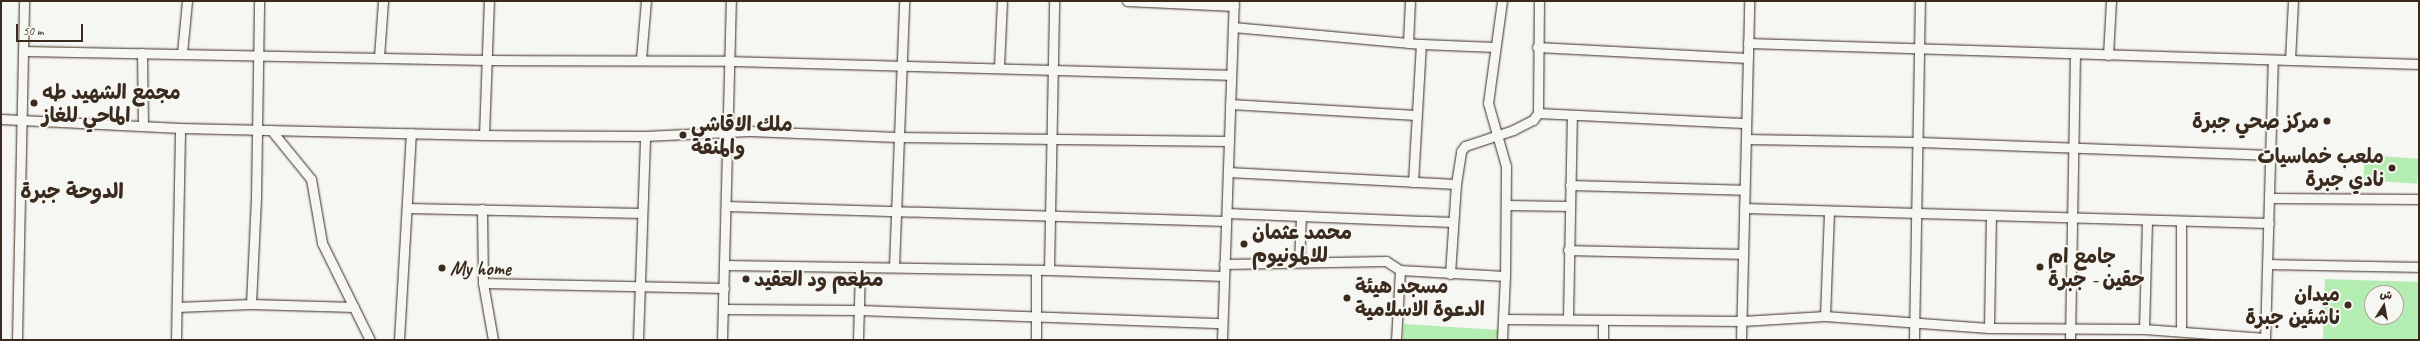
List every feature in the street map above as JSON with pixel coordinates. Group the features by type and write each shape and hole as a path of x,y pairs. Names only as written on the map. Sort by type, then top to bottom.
{"street":[{"path":"17,340 24,1"},
{"path":"182,53 187,1"},
{"path":"251,304 257,128 259,1"},
{"path":"379,57 383,1"},
{"path":"484,135 489,1"},
{"path":"641,59 646,1"},
{"path":"722,340 732,1"},
{"path":"894,267 897,136 904,1"},
{"path":"999,67 1002,1"},
{"path":"1049,270 1050,139 1054,1"},
{"path":"1127,1 1234,4 1222,340"},
{"path":"1408,43 1410,1"},
{"path":"1502,1 1488,103 1498,133 1506,166 1505,276 1502,340"},
{"path":"1450,274 1459,157 1465,146 1498,133 1514,130 1533,120 1538,114 1537,47 1539,1"},
{"path":"1741,340 1749,1"},
{"path":"1914,340 1918,214 1920,1"},
{"path":"2108,55 2111,1"},
{"path":"2290,60 2293,1"},
{"path":"1233,26 1408,43 1495,47"},
{"path":"1748,43 1919,50 2419,64"},
{"path":"1413,182 1421,44"},
{"path":"1537,47 1748,58"},
{"path":"23,51 257,54 486,60 641,59 1052,68 1231,75"},
{"path":"142,53 143,126"},
{"path":"2070,340 2075,147 2075,54"},
{"path":"1503,318 1742,321 1825,316 1989,328 2144,329 2265,339 2271,198 2273,60"},
{"path":"1230,104 1416,115"},
{"path":"1538,114 1746,123"},
{"path":"1568,319 1568,250 1572,116"},
{"path":"1,119 21,118 180,128 257,128 271,130 484,135 645,136 728,134 749,131 897,136 1229,141"},
{"path":"176,340 180,128"},
{"path":"271,130 311,178 322,243 370,340"},
{"path":"399,340 411,133"},
{"path":"638,340 645,136"},
{"path":"1746,139 1919,142 2272,154"},
{"path":"1228,172 1456,184"},
{"path":"1570,185 1744,190"},
{"path":"2271,198 2419,199"},
{"path":"1506,205 1569,206"},
{"path":"726,206 1050,214 1226,217 1301,216 1453,222"},
{"path":"407,208 642,213"},
{"path":"1744,208 2146,221 2269,223"},
{"path":"482,209 482,283 493,340"},
{"path":"1825,316 1829,211"},
{"path":"1298,262 1301,216"},
{"path":"1989,328 1991,216"},
{"path":"2144,329 2146,221"},
{"path":"2181,222 2181,331"},
{"path":"1568,250 1743,254"},
{"path":"1224,264 1386,260 1400,270 1505,276"},
{"path":"2268,264 2419,267"},
{"path":"724,265 1049,270 1224,276"},
{"path":"858,340 860,267"},
{"path":"1036,270 1036,340"},
{"path":"1396,340 1400,270"},
{"path":"482,283 640,285 724,288"},
{"path":"177,307 251,304 354,307"},
{"path":"723,309 859,310 1035,315 1222,323"},
{"path":"1603,320 1603,340"}],"green space":[{"name":"ملعب خماسيات نادي جبرة","path":"2365,155 2419,159 2417,184 2363,180"},
{"name":"ميدان ناشئين جبرة","path":"2325,279 2419,282 2419,340 2323,340"},
{"path":"1404,324 1500,330 1500,340 1403,340"}],"place":[{"name":"مجمع الشهيد طه الماحي للغاز","path":"34,103"},
{"name":"مركز صحي جبرة","path":"2327,121"},
{"name":"ملك الاقاشي والمنقة","path":"683,135"},
{"name":"ملعب خماسيات نادي جبرة","path":"2392,168"},
{"name":"محمد عثمان للالمونيوم","path":"1244,244"},
{"name":"جامع ام حقين - جبرة","path":"2040,267"},
{"name":"My home","path":"442,268"},
{"name":"مطعم ود العقيد","path":"746,279"},
{"name":"مسجد هيئة الدعوة الاسلامية","path":"1347,298"},
{"name":"ميدان ناشئين جبرة","path":"2348,305"}],"district":[{"name":"الدوحة جبرة","path":"72,191"}]}
